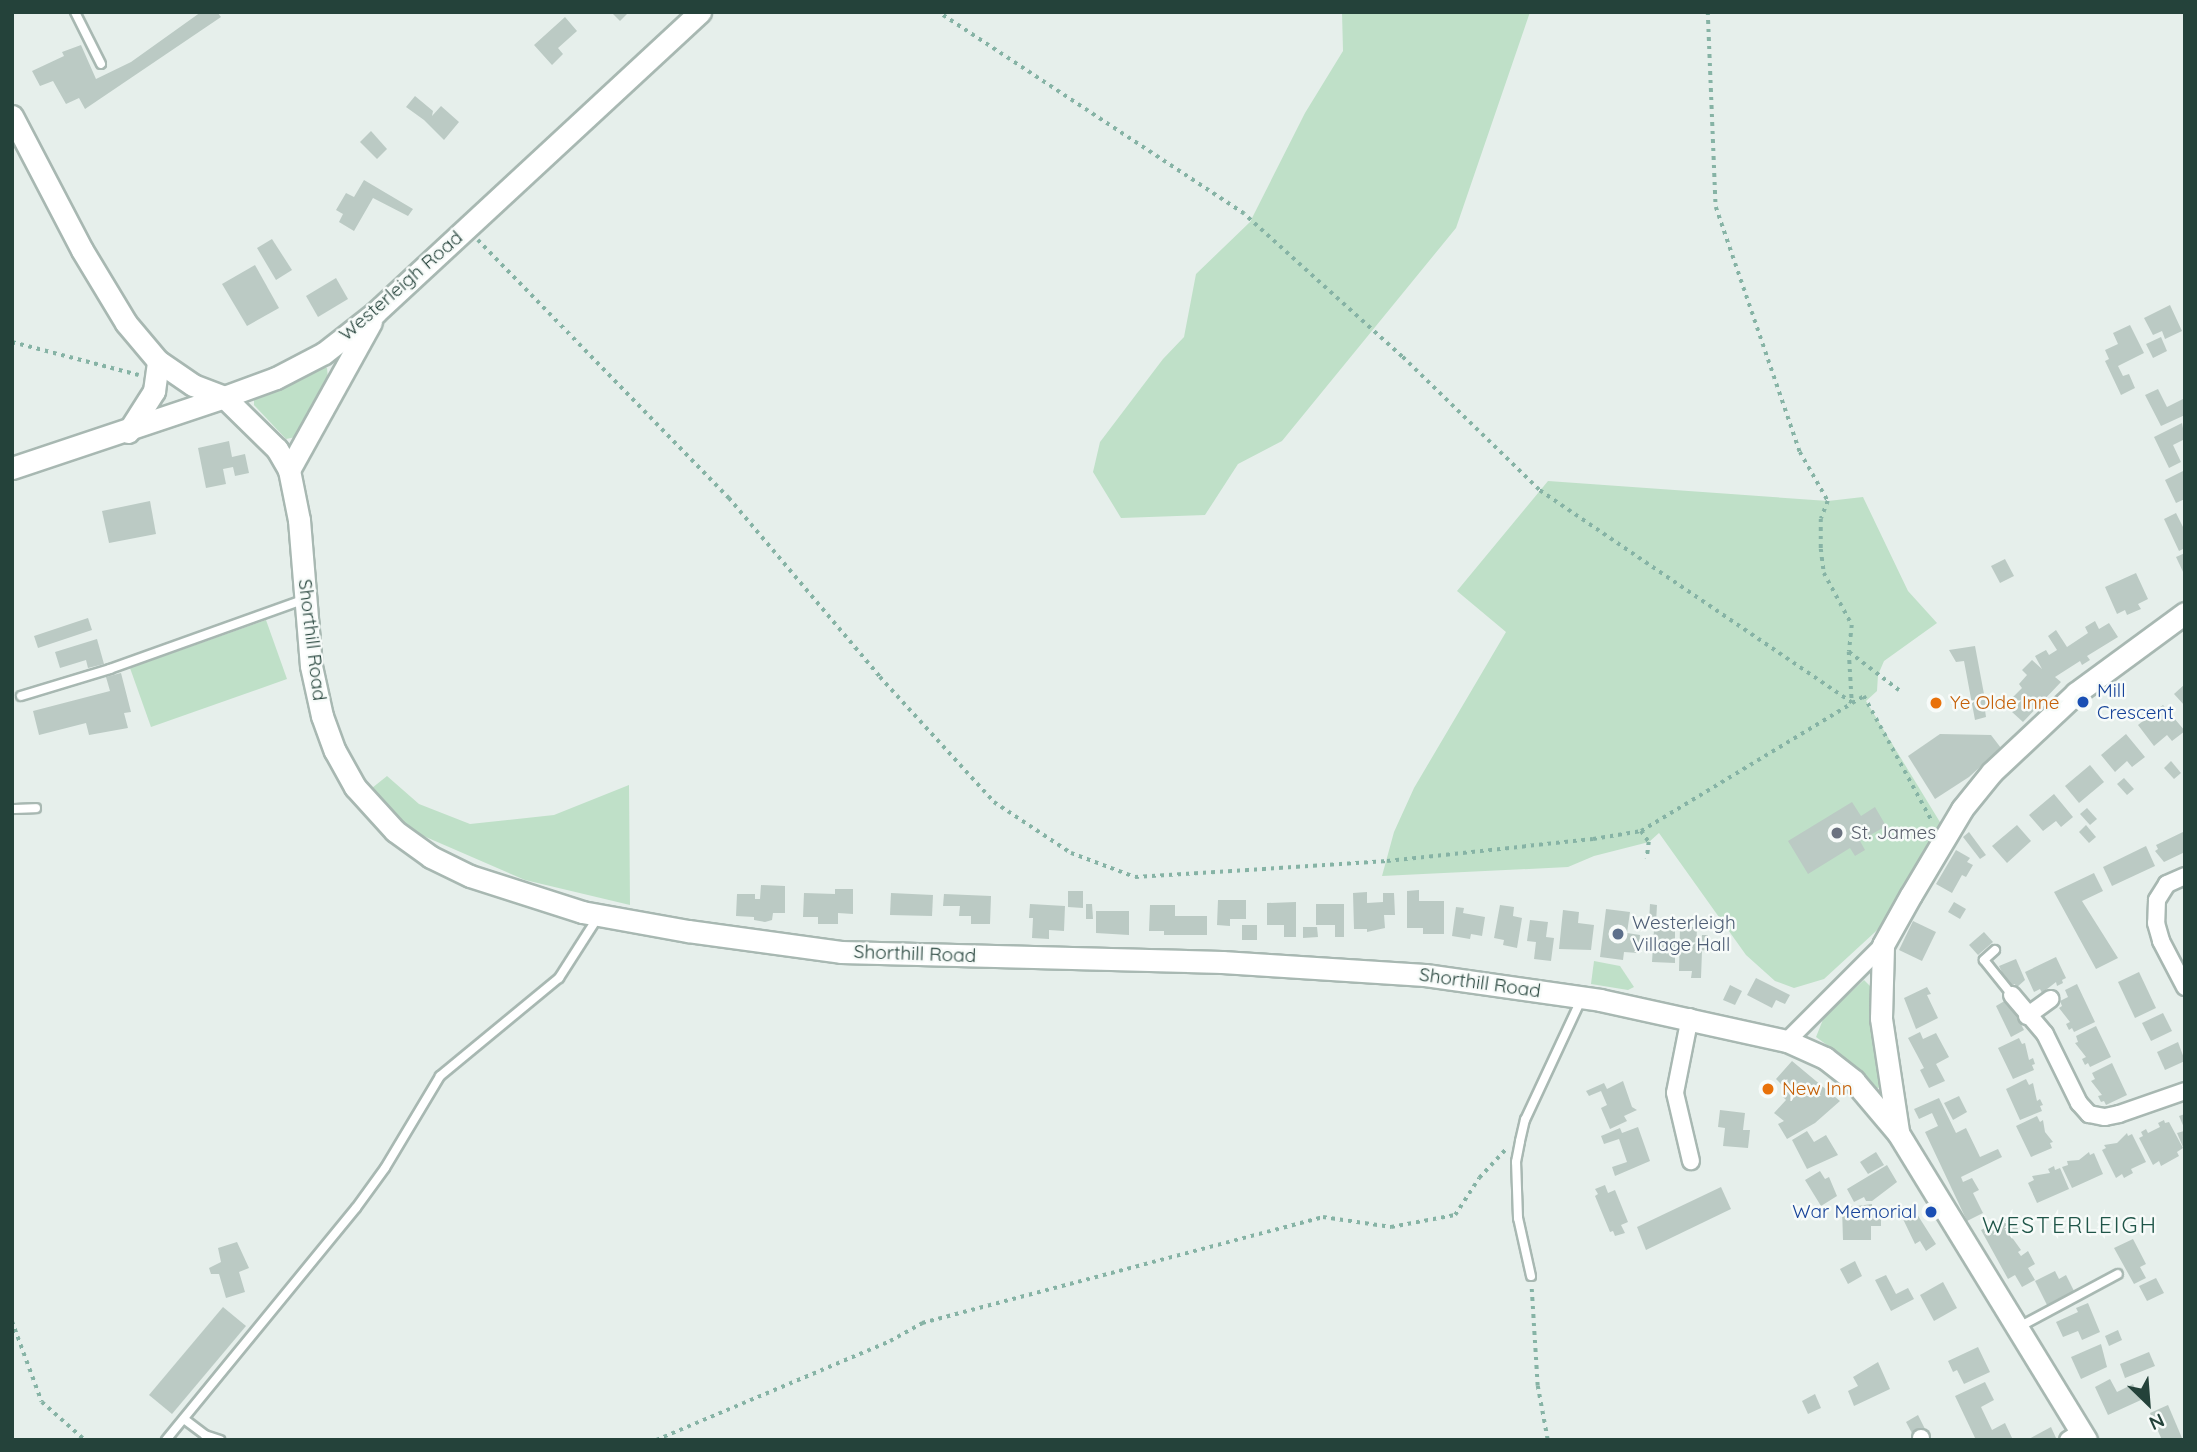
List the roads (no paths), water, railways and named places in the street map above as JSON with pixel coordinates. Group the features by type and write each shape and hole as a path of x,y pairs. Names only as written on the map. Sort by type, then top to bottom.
{"street":[{"name":"Westerleigh Road","path":"12,468 128,432 276,378 324,353 375,313 700,12"},
{"path":"12,116 82,250 126,323 158,361 193,385 224,397"},
{"path":"289,470 375,313"},
{"path":"128,432 154,391 158,361"},
{"name":"Shorthill Road","path":"224,397 277,449 289,470 299,520 311,666 335,751 355,787 396,831 432,858 470,876 599,915 688,931 841,952 1236,963 1425,975 1583,997 1690,1017 1787,1041 1825,1058 1854,1081 1898,1133"},
{"path":"1787,1041 1883,945 1962,809 1992,772 2095,677 2185,613"},
{"path":"2185,876 2167,884 2157,900 2156,923 2161,941 2185,987"},
{"path":"1883,945 1881,1018 1898,1133 2017,1328 2078,1437"},
{"path":"2012,995 2027,1016 2045,1034 2079,1104 2089,1114 2105,1117 2119,1114 2185,1091"},
{"path":"2027,1016 2050,999"},
{"path":"1690,1017 1675,1093 1691,1161"}],"lane":[{"path":"75,12 101,64"},
{"path":"21,696 110,669 306,599"},
{"path":"12,809 36,807"},
{"path":"166,1440 356,1208 385,1168 440,1076 559,978 599,915"},
{"path":"1995,950 1984,960 2012,995"},
{"path":"1531,1276 1518,1218 1516,1162 1525,1120 1583,997"},
{"path":"2017,1328 2118,1274"},
{"path":"184,1419 205,1435 220,1440"}],"place":[{"name":"Mill Crescent","path":"2083,702"},
{"name":"Ye Olde Inne","path":"1936,703"},
{"name":"St. James","path":"1837,833"},
{"name":"Westerleigh Village Hall","path":"1618,934"},
{"name":"New Inn","path":"1768,1089"},
{"name":"War Memorial","path":"1931,1212"}],"district":[{"name":"WESTERLEIGH","path":"2070,1225"}]}
